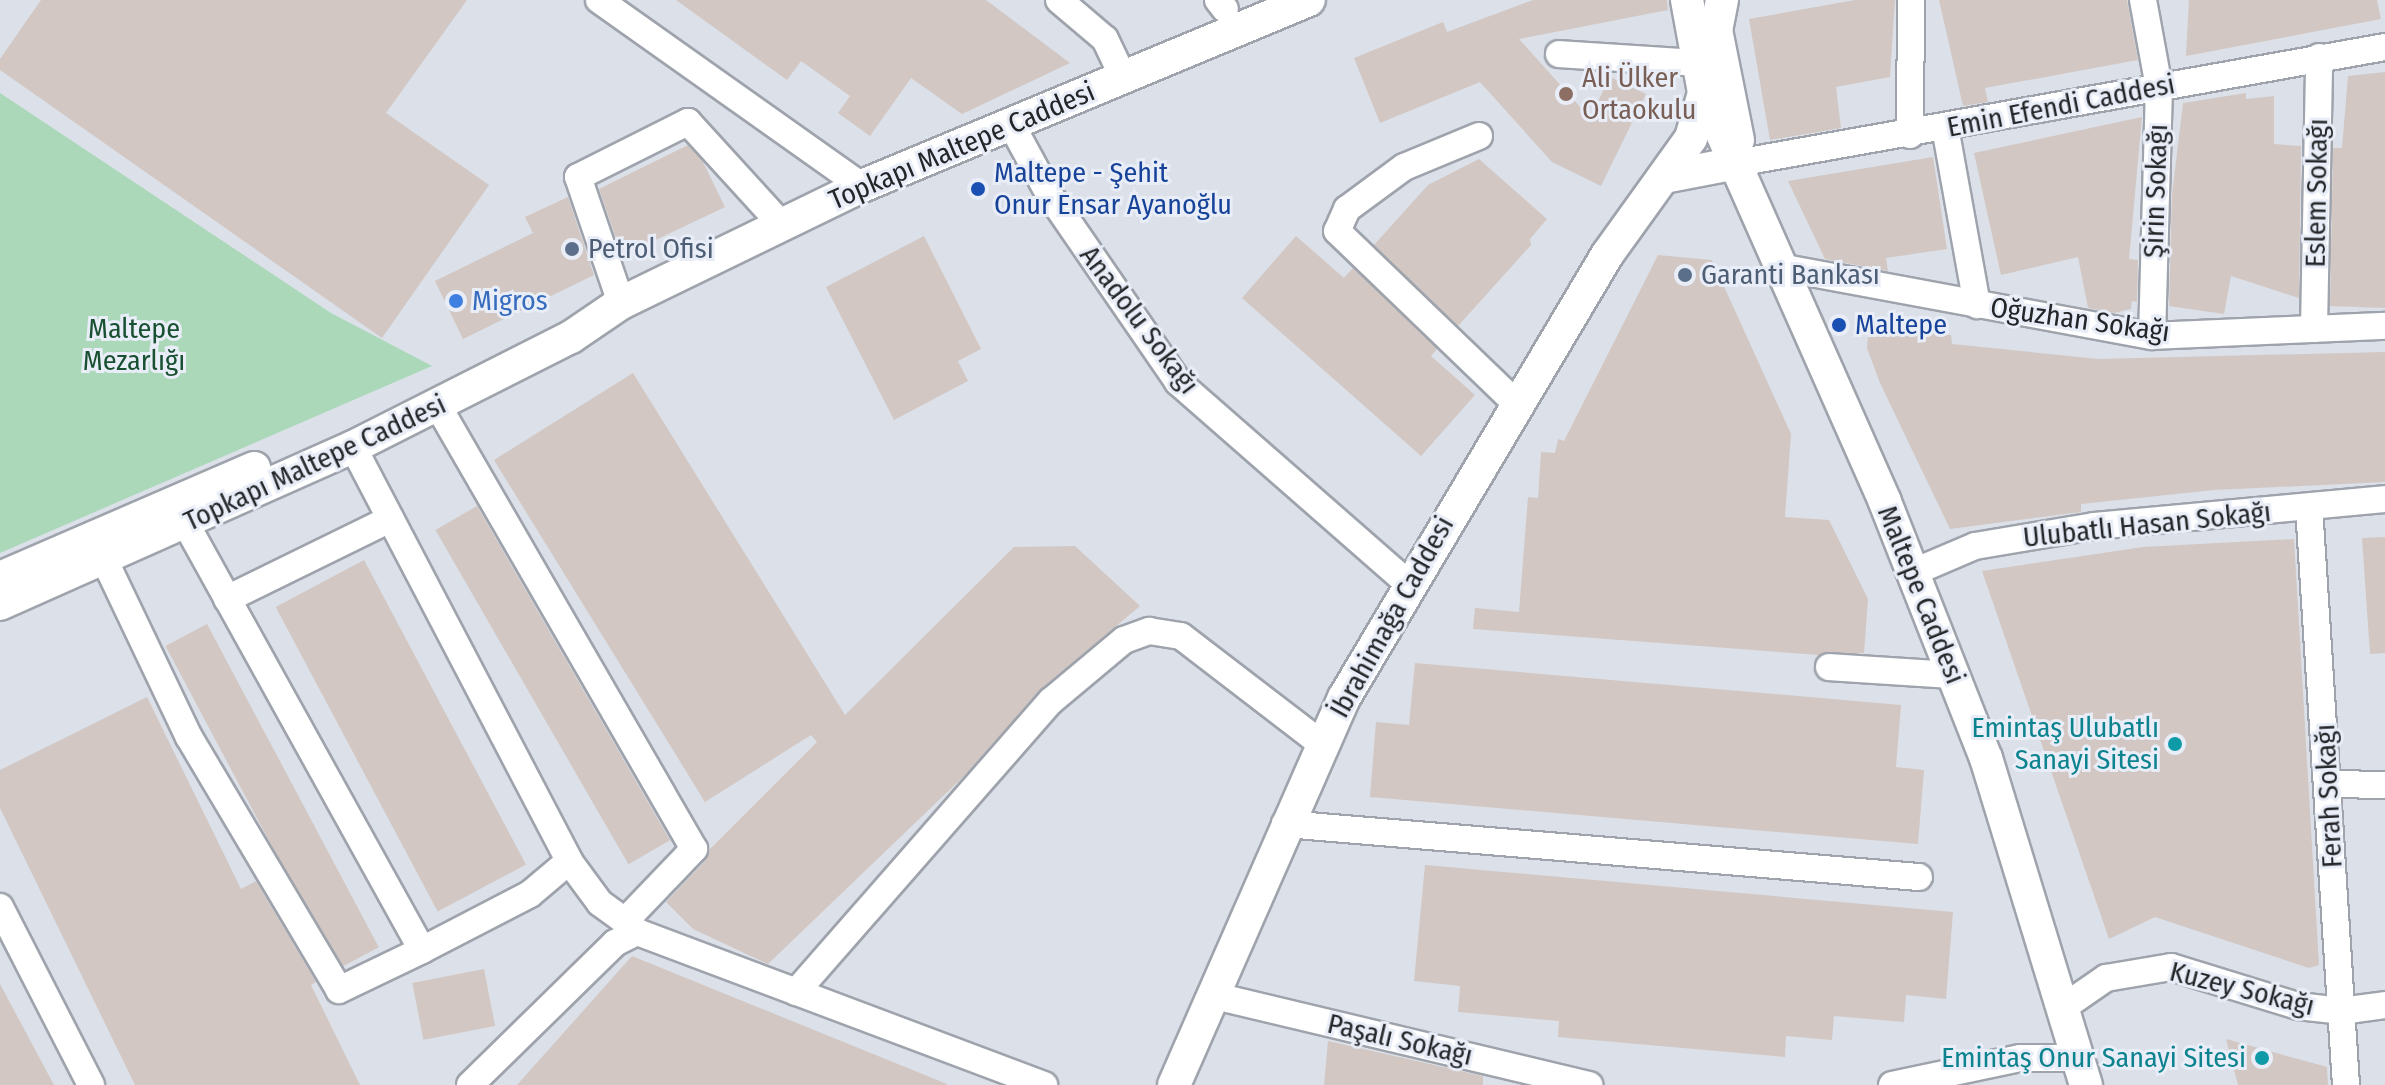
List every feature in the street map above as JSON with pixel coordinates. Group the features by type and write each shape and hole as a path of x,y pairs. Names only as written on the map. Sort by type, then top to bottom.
{"main road":[{"name":"Topkapı Maltepe Caddesi","path":"0,578 348,438 438,406 571,337 621,303 781,224 862,186 1124,79 1226,13 1309,0"},
{"path":"1664,177 1737,163 1739,136 1716,30 1722,0"},
{"path":"1686,2 1702,78"},
{"name":"Maltepe Caddesi","path":"1702,78 1779,267 1914,572 1986,758 2081,1071"},
{"name":"İbrahimağa Caddesi","path":"1174,1085 1322,744 1408,583 1607,255 1691,138 1702,78"},
{"name":"Topkapı Maltepe Caddesi","path":"0,604 186,524 562,322 621,303"}],"street":[{"path":"599,0 862,186"},
{"path":"1059,0 1105,39 1124,79"},
{"path":"1910,135 1911,0"},
{"name":"Şirin Sokağı","path":"2143,0 2159,87 2152,336"},
{"name":"Emin Efendi Caddesi","path":"1737,163 1910,135 2385,47"},
{"path":"1559,54 1702,78"},
{"name":"Eslem Sokağı","path":"2314,329 2319,57"},
{"path":"621,303 578,177 688,122 781,224"},
{"name":"Anadolu Sokağı","path":"1011,124 1049,194 1178,382 1408,583"},
{"path":"1945,127 1977,305"},
{"path":"1479,136 1404,167 1347,209 1337,231 1517,404"},
{"name":"Oğuzhan Sokağı","path":"1779,267 2152,336 2385,326"},
{"path":"348,438 569,861 600,903 625,921 694,849 438,406"},
{"name":"Ulubatlı Hasan Sokağı","path":"1914,572 1975,546 2094,526 2385,499"},
{"name":"Ferah Sokağı","path":"2309,507 2330,784 2346,1085"},
{"path":"227,599 390,519"},
{"path":"186,524 422,950"},
{"path":"104,559 189,737 339,990 530,894 569,861"},
{"path":"796,992 1051,701 1124,640 1149,631 1181,636 1322,744"},
{"path":"1829,667 1954,675"},
{"path":"2330,784 2385,785"},
{"path":"1285,824 1919,877"},
{"path":"0,907 91,1085"},
{"path":"470,1085 615,943 637,932 1044,1085"},
{"name":"Kuzey Sokağı","path":"2061,1009 2106,978 2171,967 2298,1006 2341,1011 2385,1005"},
{"name":"Paşalı Sokağı","path":"1211,995 1589,1085"},
{"path":"1892,1085 2020,1058 2081,1071"}],"green space":[{"name":"Maltepe Mezarlığı","path":"0,93 331,313 432,366 0,553"}],"building":[{"path":"41,0 467,0 386,113 489,185 382,338 0,70 0,59"},
{"path":"676,0 986,0 1070,63 962,114 911,78 870,136 838,113 850,96 801,61 787,80"},
{"path":"1533,0 1667,0 1668,10 1519,39 1590,118 1610,77 1646,94 1601,186 1552,162 1480,82 1380,123 1354,58 1443,22 1447,32"},
{"path":"1855,0 1895,0 1890,77 1836,87 1841,128 1770,140 1749,19"},
{"path":"1939,0 2127,0 2138,60 1985,88 1988,102 1963,106"},
{"path":"2189,0 2377,0 2381,19 2186,56"},
{"path":"2385,72 2385,308 2330,306 2333,148 2342,148 2348,76"},
{"path":"2246,93 2246,99 2274,96 2274,144 2301,146 2299,298 2231,276 2224,314 2169,306 2172,195 2183,103"},
{"path":"2142,117 2129,259 2138,260 2137,302 2132,301 2131,309 2114,313 2088,308 2078,257 2001,275 1974,153"},
{"path":"688,145 703,162 725,207 622,256 599,189"},
{"path":"1933,157 1947,249 1886,258 1888,271 1825,259 1788,181"},
{"path":"1479,159 1547,219 1530,239 1531,245 1458,326 1374,245 1428,185"},
{"path":"568,197 594,275 463,339 435,281 533,233 525,217"},
{"path":"924,236 981,349 958,361 968,381 894,420 826,287"},
{"path":"1296,236 1344,278 1353,268 1437,349 1431,356 1475,395 1421,456 1242,298"},
{"path":"1658,255 1712,260 1791,434 1785,517 1829,520 1868,599 1864,653 1819,655 1473,629 1475,608 1519,612 1528,497 1538,498 1541,452 1555,453 1558,439 1564,441"},
{"path":"1869,322 1951,335 1952,344 2099,359 2385,352 2385,482 2214,490 2081,504 2081,512 1950,529 1880,383 1867,348"},
{"path":"633,373 845,715 1014,547 1075,546 1140,606 1041,689 964,776 768,964 693,929 666,902 706,860 710,849 817,742 811,735 705,802 494,460"},
{"path":"477,506 670,840 628,864 435,530"},
{"path":"2385,537 2385,653 2370,654 2362,538"},
{"name":"Emintaş Ulubatlı Sanayi Sitesi","path":"2294,539 2319,965 2309,968 2155,917 2109,939 1982,571 2143,547"},
{"path":"364,560 526,865 438,912 276,607"},
{"path":"207,624 379,947 337,969 166,646"},
{"path":"1415,663 1901,705 1896,767 1924,770 1918,844 1370,797 1376,722 1409,725"},
{"path":"147,697 241,889 256,881 316,982 311,985 360,1085 135,1085 0,808 0,770"},
{"path":"1425,865 1953,912 1946,999 1906,995 1904,1022 1834,1016 1832,1040 1786,1036 1785,1057 1558,1037 1559,1021 1458,1012 1460,986 1414,981"},
{"path":"632,956 947,1084 947,1085 517,1085"},
{"path":"484,969 495,1026 423,1040 412,983"},
{"path":"0,984 54,1085 0,1085"},
{"name":"Emintaş Onur Sanayi Sitesi","path":"2226,1039 2327,1067 2328,1085 2238,1085"},
{"path":"1328,1041 1483,1076 1483,1085 1324,1085"}],"place":[{"name":"Ali Ülker Ortaokulu","path":"1566,94"},
{"name":"Maltepe - Şehit Onur Ensar Ayanoğlu","path":"978,189"},
{"name":"Petrol Ofisi","path":"572,249"},
{"name":"Garanti Bankası","path":"1685,275"},
{"name":"Migros","path":"456,301"},
{"name":"Maltepe","path":"1839,325"},
{"name":"Emintaş Ulubatlı Sanayi Sitesi","path":"2175,744"},
{"name":"Emintaş Onur Sanayi Sitesi","path":"2262,1058"}]}
